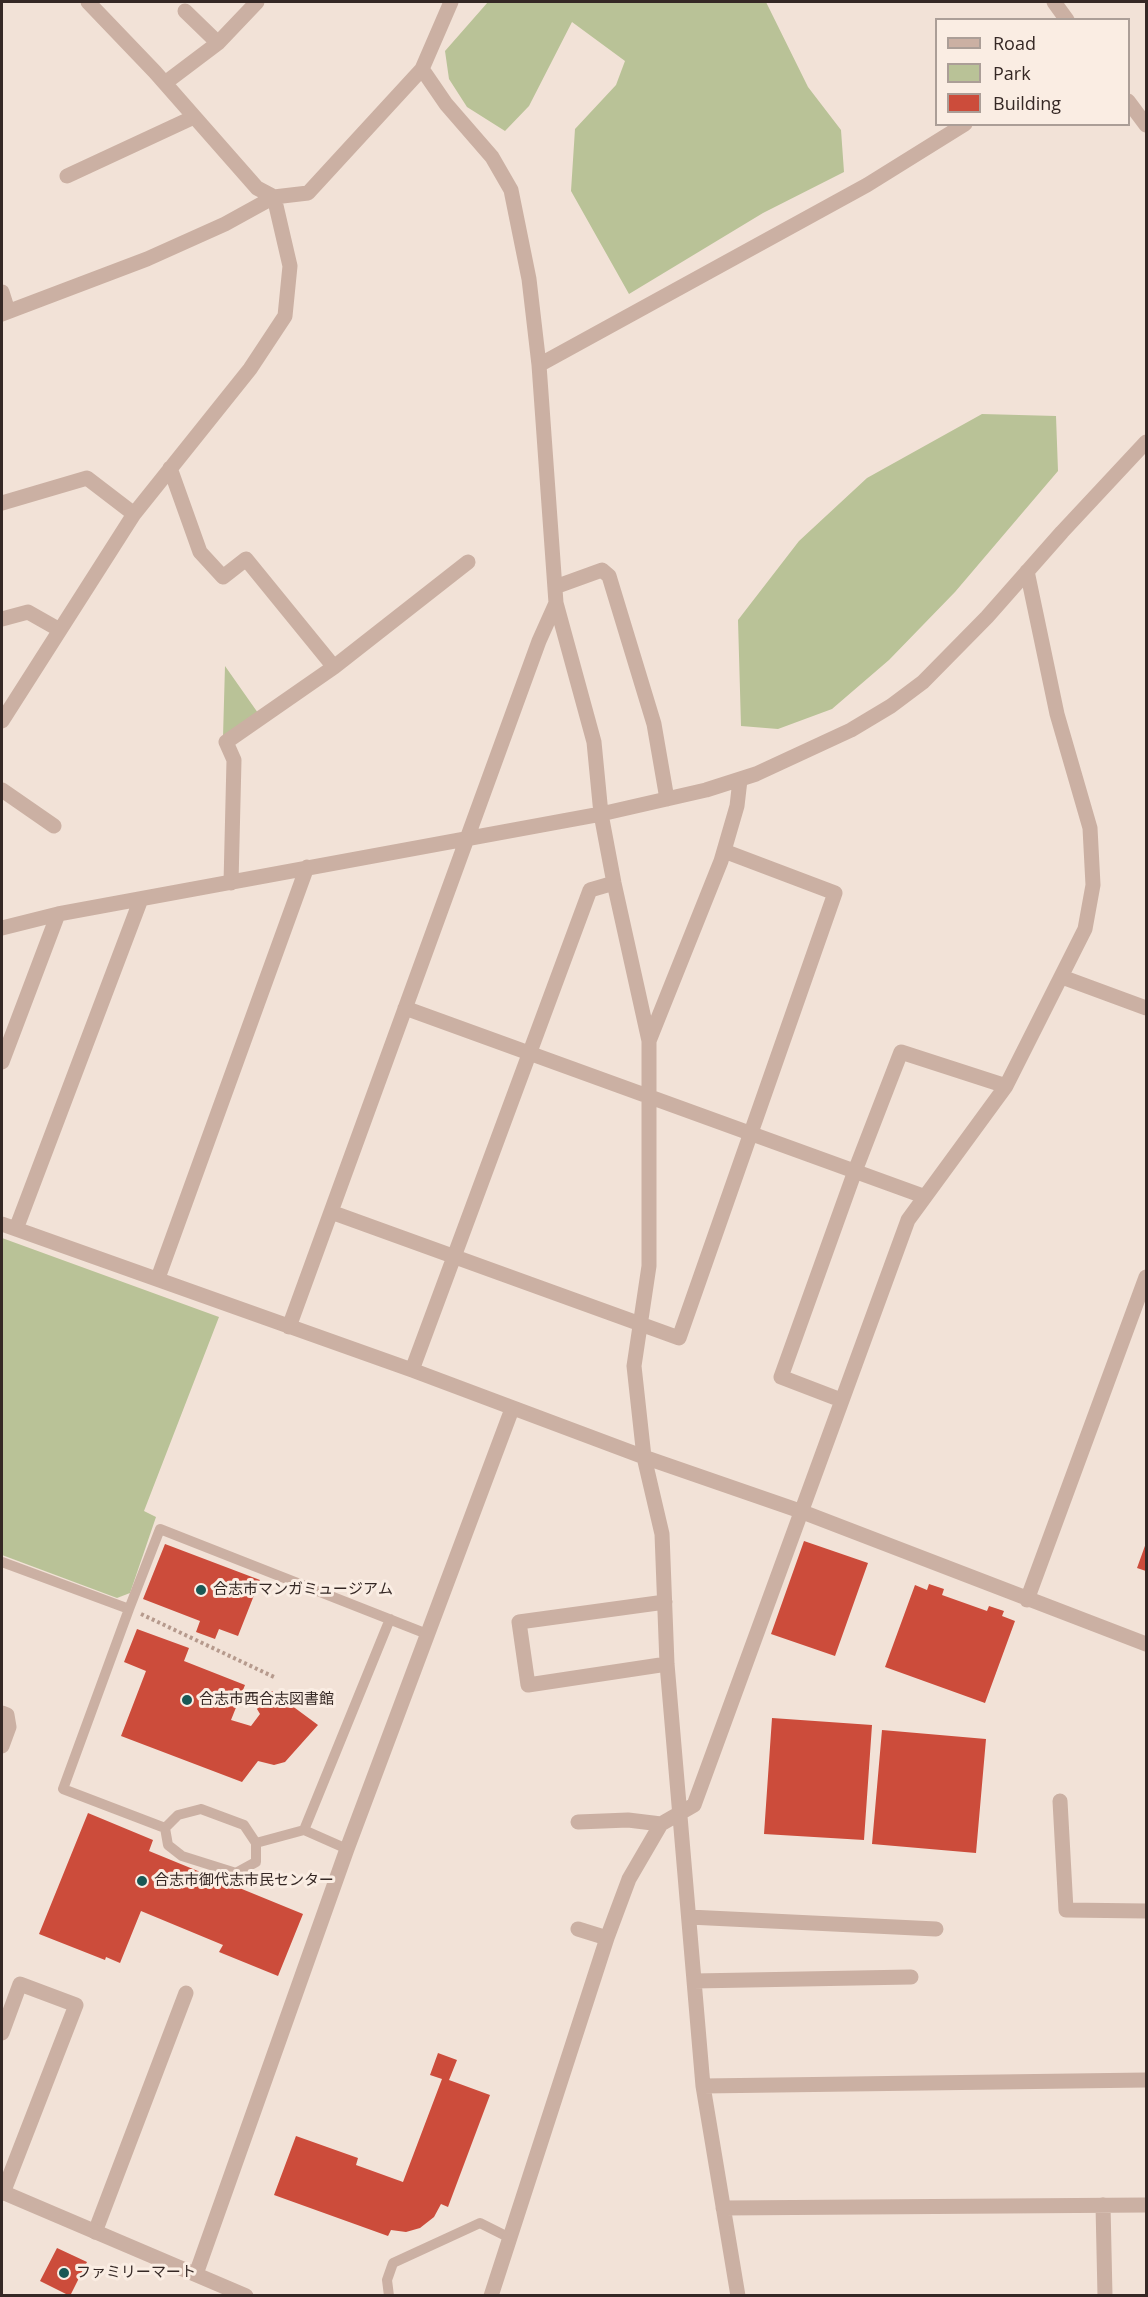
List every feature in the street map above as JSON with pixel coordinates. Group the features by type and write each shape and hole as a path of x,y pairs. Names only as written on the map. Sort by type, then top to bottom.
{"street":[{"path":"2,721 58,629 134,514 250,369 285,316 290,266 274,197 257,188 165,83 88,2"},
{"path":"165,83 218,43 257,2"},
{"path":"2,292 5,312 147,259 225,224 274,197 308,193 422,69 451,2"},
{"path":"1054,2 1065,18"},
{"path":"185,11 218,43"},
{"path":"422,69 446,104 492,157 511,190 529,279 539,365 556,603 594,742 602,814 614,883 649,1041 649,1266 634,1366 644,1457 662,1534 667,1664 704,2086 738,2295"},
{"path":"1130,104 1146,125"},
{"path":"68,176 194,117"},
{"path":"539,365 867,185 962,126"},
{"path":"2,928 58,914 602,814 740,780 851,730 891,706 924,682 1146,442"},
{"path":"171,468 200,552 223,577 246,559 334,667"},
{"path":"2,503 87,478 134,514"},
{"path":"231,883 234,760 226,742 334,667 468,562"},
{"path":"555,587 602,570 609,576 654,724 667,799"},
{"path":"491,2295 607,1938 629,1879 661,1824 694,1804 908,1220 1006,1086 1085,929 1093,885 1090,828 1057,714 1027,571"},
{"path":"289,1327 539,641 556,603"},
{"path":"2,619 28,612 58,629"},
{"path":"649,1041 689,947 700,909 724,851 737,806 740,780"},
{"path":"2,790 54,826"},
{"path":"331,1212 679,1338 835,893 724,851"},
{"path":"158,1278 307,867"},
{"path":"412,1370 590,890 614,883"},
{"path":"141,899 9,1226 412,1370 644,1457 800,1511 1146,1644"},
{"path":"2,1062 58,914"},
{"path":"1062,977 1146,1008"},
{"path":"405,1008 924,1196"},
{"path":"841,1400 782,1377 855,1171 901,1052 1006,1086"},
{"path":"1027,1600 1146,1277"},
{"path":"196,2274 347,1849 512,1409"},
{"path":"665,1602 519,1622 528,1685 667,1664"},
{"path":"2,1713 7,1715 9,1727 2,1746"},
{"path":"1060,1801 1066,1910 1146,1911"},
{"path":"578,1822 628,1820 661,1824"},
{"path":"689,1917 936,1929"},
{"path":"578,1929 607,1938"},
{"path":"694,1981 911,1977"},
{"path":"2,2033 20,1984 76,2005 2,2193 246,2295"},
{"path":"95,2232 186,1993"},
{"path":"704,2086 1146,2080"},
{"path":"1103,2205 1105,2295"},
{"path":"723,2208 1146,2205"}],"lane":[{"path":"165,1828 63,1789 160,1529 427,1634"},
{"path":"2,1562 129,1609"},
{"path":"304,1830 390,1619"},
{"path":"201,1809 244,1825 256,1843 256,1862 236,1873 182,1856 168,1845 165,1828 178,1815 201,1809"},
{"path":"256,1843 304,1830 347,1849"},
{"path":"389,2295 387,2280 393,2264 480,2223 510,2238"}],"path":[{"path":"129,1609 274,1677"}],"green space":[{"path":"488,2 766,2 808,87 841,130 844,172 763,213 629,294 571,191 575,129 616,85 625,61 572,22 529,106 505,131 467,107 449,79 445,51"},
{"path":"982,414 1056,416 1058,471 955,592 889,660 832,709 778,729 741,726 738,620 799,541 867,478"},
{"path":"225,666 258,713 223,737"},
{"path":"2,1238 219,1317 144,1511 156,1517 130,1593 117,1598 2,1555"}],"building":[{"path":"804,1541 868,1563 835,1656 771,1634"},
{"path":"1146,1543 1146,1571 1137,1568"},
{"name":"合志市マンガミュージアム","path":"165,1544 260,1580 238,1636 219,1629 215,1639 196,1632 200,1621 143,1599"},
{"path":"929,1584 944,1589 942,1595 987,1611 989,1606 1004,1611 1002,1616 1015,1621 985,1703 885,1667 915,1585 927,1590"},
{"name":"合志市西合志図書館","path":"137,1629 189,1648 184,1661 245,1685 231,1720 251,1726 260,1714 257,1709 272,1691 318,1725 285,1762 274,1765 258,1761 242,1782 121,1736 146,1671 124,1662"},
{"path":"772,1718 872,1725 864,1840 764,1834"},
{"path":"882,1730 986,1739 976,1853 872,1844"},
{"name":"合志市御代志市民センター","path":"88,1813 153,1840 149,1851 303,1914 278,1976 219,1952 223,1945 141,1911 120,1963 106,1957 105,1960 39,1934"},
{"path":"438,2053 457,2060 449,2080 490,2095 448,2207 441,2204 434,2217 420,2228 406,2232 391,2230 388,2236 274,2195 296,2136 358,2158 356,2165 403,2182 442,2079 430,2075"},
{"path":"57,2248 87,2262 70,2296 40,2281"}],"place":[{"name":"合志市マンガミュージアム","path":"201,1590"},
{"name":"合志市西合志図書館","path":"187,1700"},
{"name":"合志市御代志市民センター","path":"142,1881"},
{"name":"ファミリーマート","path":"64,2273"}]}
